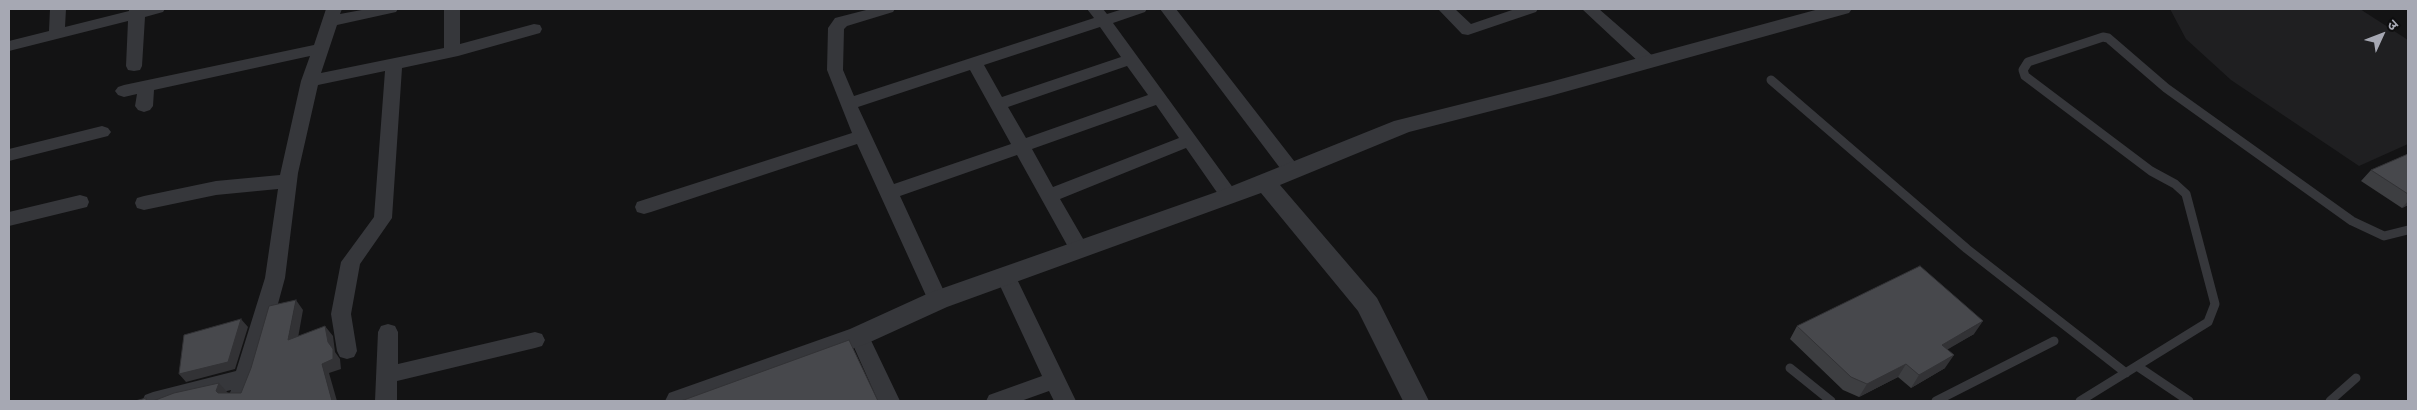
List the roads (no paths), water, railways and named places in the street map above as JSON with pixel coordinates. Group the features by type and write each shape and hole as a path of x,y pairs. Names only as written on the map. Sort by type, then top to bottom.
{"street":[{"path":"57,34 58,9"},
{"path":"9,46 137,11 157,9"},
{"path":"238,401 247,377 275,278 288,181 310,81 331,15 390,9"},
{"path":"452,9 452,52"},
{"path":"887,9 839,15 836,28 835,70 848,104 938,300"},
{"path":"848,104 974,63 1100,15 1139,9"},
{"path":"1168,9 1292,171"},
{"path":"1446,9 1468,30 1530,9"},
{"path":"1590,9 1648,62"},
{"path":"679,401 859,336 938,300 1005,275 1230,196 1402,126 1550,89 1842,9"},
{"path":"134,66 137,11"},
{"path":"1100,15 1230,196"},
{"path":"310,81 452,52 534,29"},
{"path":"124,91 320,50"},
{"path":"998,104 1131,59"},
{"path":"347,351 342,314 351,262 383,218 394,63"},
{"path":"974,63 1078,249"},
{"path":"144,106 146,86"},
{"path":"889,193 1159,98"},
{"path":"9,155 102,132"},
{"path":"644,207 863,136"},
{"path":"1049,196 1190,140"},
{"path":"144,203 216,188 288,181"},
{"path":"1265,182 1368,305 1416,401"},
{"path":"9,218 80,202"},
{"path":"1005,275 1065,401"},
{"path":"386,401 388,332"},
{"path":"859,336 889,401"},
{"path":"387,375 535,340"},
{"path":"153,401 247,377"},
{"path":"997,401 1055,380"}],"lane":[{"path":"2080,401 2208,322 2213,314 2215,304 2186,194 2175,184 2151,171 2025,76 2023,70 2028,62 2108,38 2166,88 2352,221 2384,236 2408,230"},
{"path":"1771,80 1967,249 2126,373"},
{"path":"1936,401 2054,341"},
{"path":"2137,366 2189,401"},
{"path":"1790,368 1831,401"},
{"path":"2330,401 2356,378"}]}
